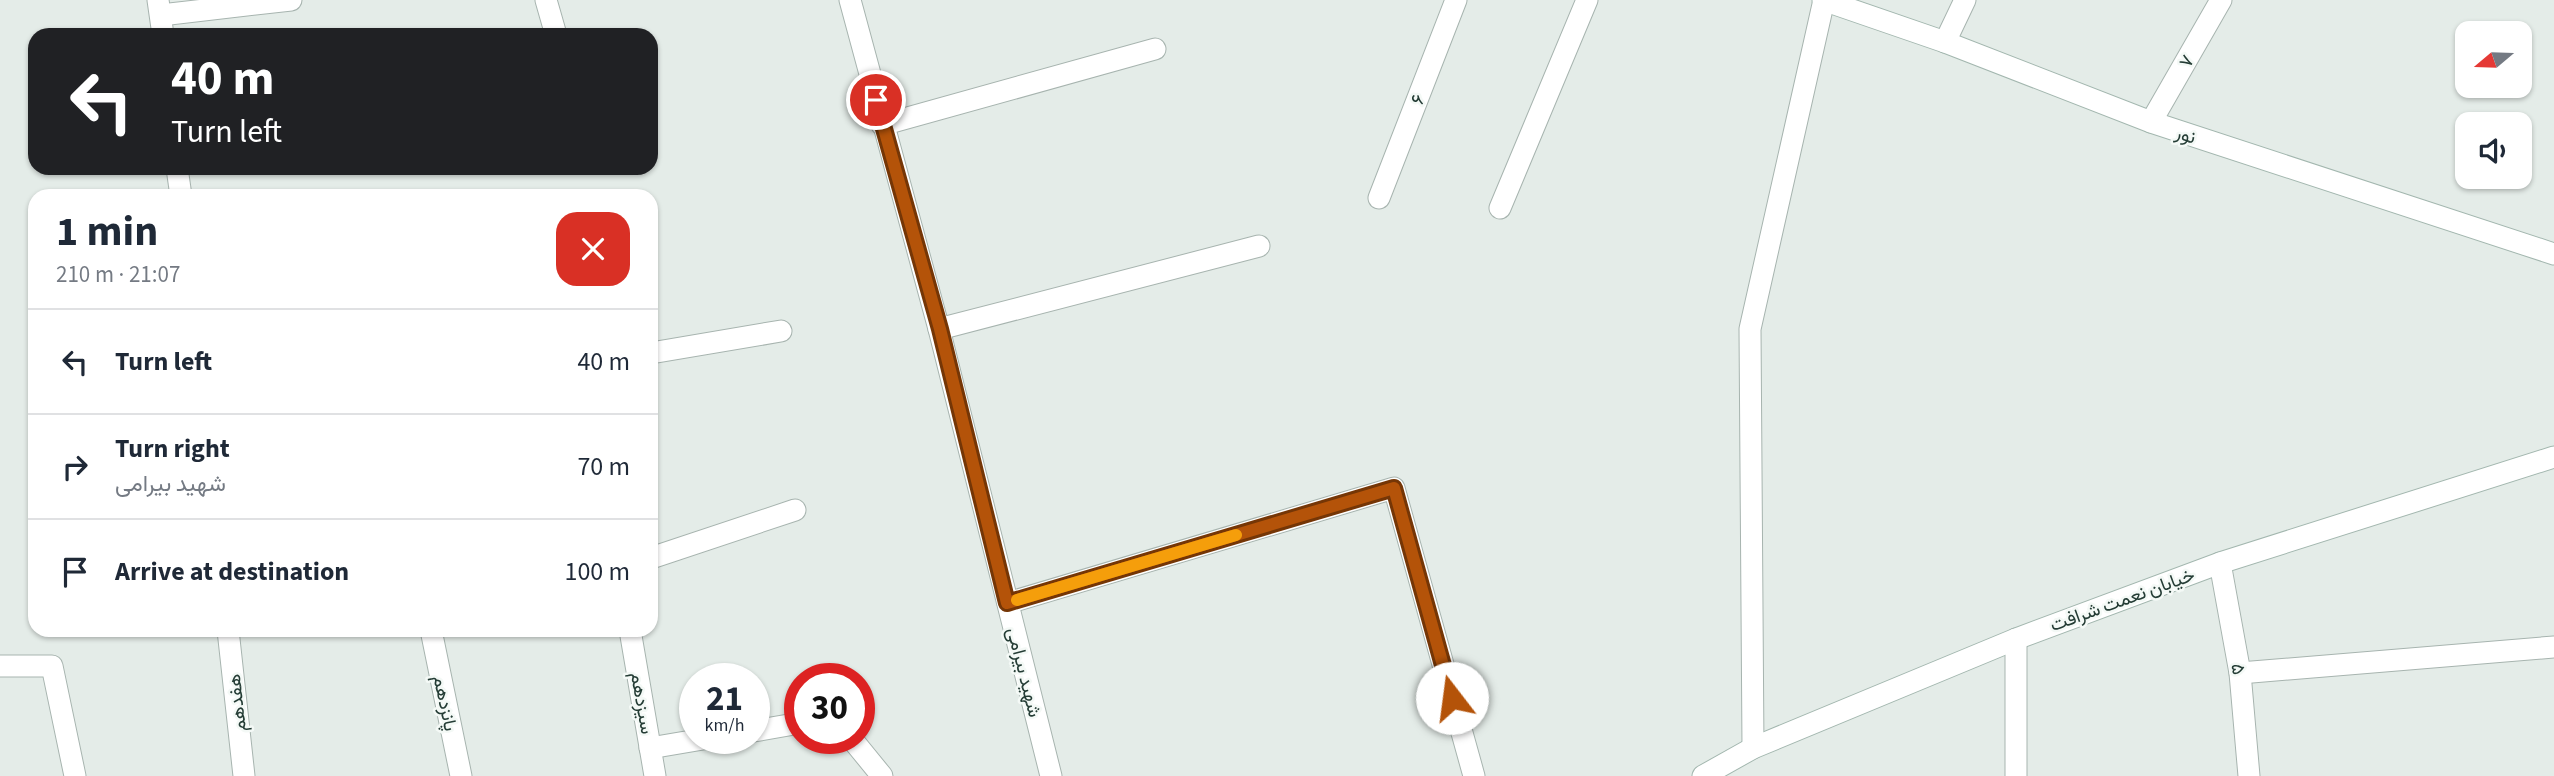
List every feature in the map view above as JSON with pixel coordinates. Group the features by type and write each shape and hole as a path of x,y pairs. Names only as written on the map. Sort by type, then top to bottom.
{"street":[{"path":"160,17 291,0"},
{"path":"546,0 554,28"},
{"name":"شهید بیرامی","path":"849,0 940,329 1051,776"},
{"name":"۶","path":"1378,198 1456,0"},
{"path":"1500,208 1587,0"},
{"path":"1753,748 1750,329 1824,0"},
{"name":"نور","path":"1824,0 1945,42 2151,122 2554,254"},
{"path":"1945,42 1965,0"},
{"name":"۷","path":"2151,122 2221,0"},
{"path":"882,125 1155,50"},
{"path":"940,329 1259,246"},
{"path":"658,352 781,331"},
{"name":"خیابان نعمت شرافت","path":"1703,776 1753,748 2016,639 2220,563 2554,457"},
{"path":"1007,603 1394,488 1474,776"},
{"path":"658,556 795,510"},
{"name":"۵","path":"2220,563 2241,673 2249,776"},
{"name":"هفدهم","path":"229,637 244,776"},
{"name":"پانزدهم","path":"432,637 461,776"},
{"name":"سیزدهم","path":"631,637 655,776"},
{"path":"2016,639 2017,776"},
{"path":"2241,673 2554,647"},
{"path":"0,666 52,666 75,776"},
{"path":"650,748 679,743"},
{"path":"865,754 882,776"}],"slow traffic":[{"path":"1017,600 1236,535"}],"route":[{"path":"876,100 940,329 1007,603 1394,488 1452,698"}]}
